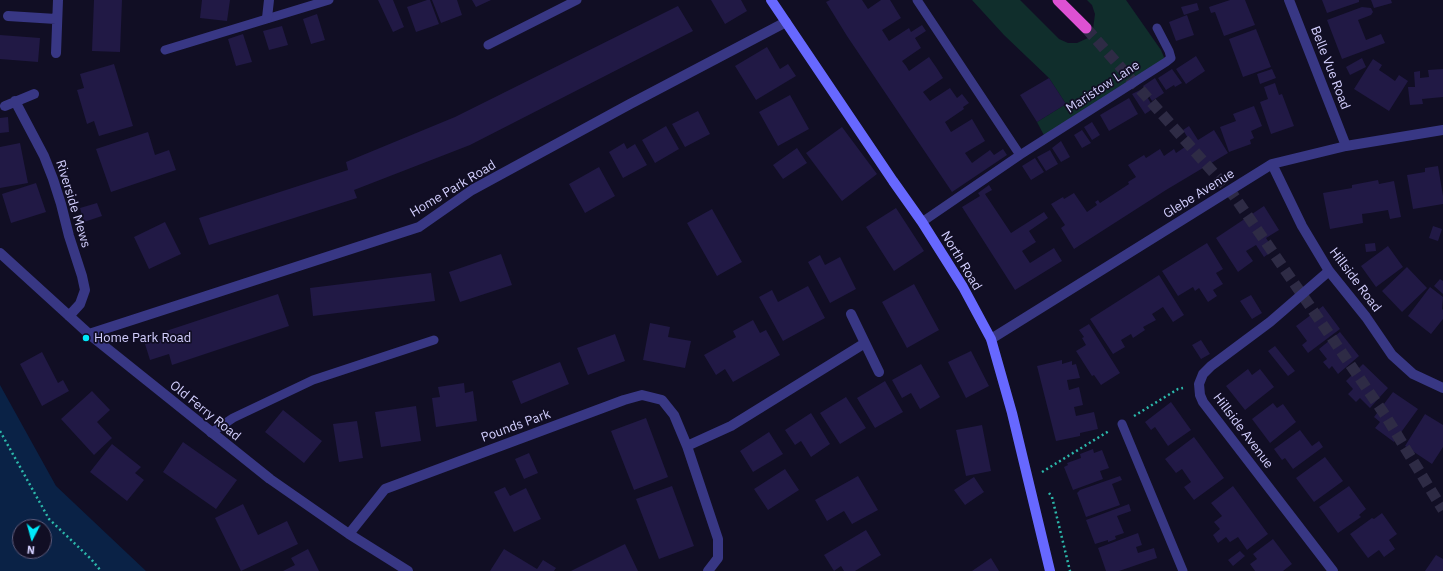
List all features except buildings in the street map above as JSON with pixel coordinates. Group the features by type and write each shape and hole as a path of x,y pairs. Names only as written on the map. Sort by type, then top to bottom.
{"highway":[{"path":"1058,0 1086,28"}],"main road":[{"name":"North Road","path":"771,0 888,175 922,222 963,287 991,339 1012,413 1050,571"}],"street":[{"path":"56,53 56,18 58,0"},
{"path":"268,18 269,0"},
{"name":"Belle Vue Road","path":"1289,0 1346,146"},
{"path":"8,16 56,18"},
{"name":"Home Park Road","path":"88,334 419,227 472,190 630,104 786,22"},
{"path":"5,106 34,94"},
{"name":"Riverside Mews","path":"15,101 44,156 53,179 61,204 68,236 82,276 85,290 80,304 69,316"},
{"name":"Glebe Avenue","path":"991,339 1272,164 1346,146 1443,130"},
{"name":"Hillside Road","path":"1272,164 1302,226 1329,271 1366,317 1392,355 1413,374 1443,388"},
{"name":"Old Ferry Road","path":"0,254 88,334 270,479 349,534 408,571"},
{"name":"Hillside Avenue","path":"1329,271 1270,322 1211,366 1203,374 1200,384 1200,394 1203,402 1333,571"},
{"path":"851,314 879,372"},
{"path":"687,446 731,426 865,343"},
{"name":"Pounds Park","path":"349,534 385,489 624,400 642,395 662,400 674,415 687,446 718,539 718,558 708,571"}],"lane":[{"path":"164,50 329,0"},
{"path":"488,45 577,0"},
{"path":"917,0 1020,155"},
{"name":"Maristow Lane","path":"922,222 1020,155 1171,58 1157,28"},
{"path":"211,433 233,418 313,380 434,340"},
{"path":"1122,424 1183,571"}],"path":[{"path":"1027,479 1049,468 1178,389"},
{"path":"0,431 49,519 91,559 101,571"},
{"path":"1048,491 1052,496 1070,571"}],"green space":[{"path":"972,0 1020,0 1059,39 1068,43 1077,43 1088,38 1093,29 1095,14 1092,5 1087,0 1126,0 1161,50 1166,62 1046,139 1037,122 1066,104 1049,78 1004,35"}],"water":[{"path":"0,385 56,486 146,571 0,571"}],"tunnel":[{"path":"1086,28 1234,196 1385,415 1443,510"}],"place":[{"name":"Home Park Road","path":"86,338"}]}
